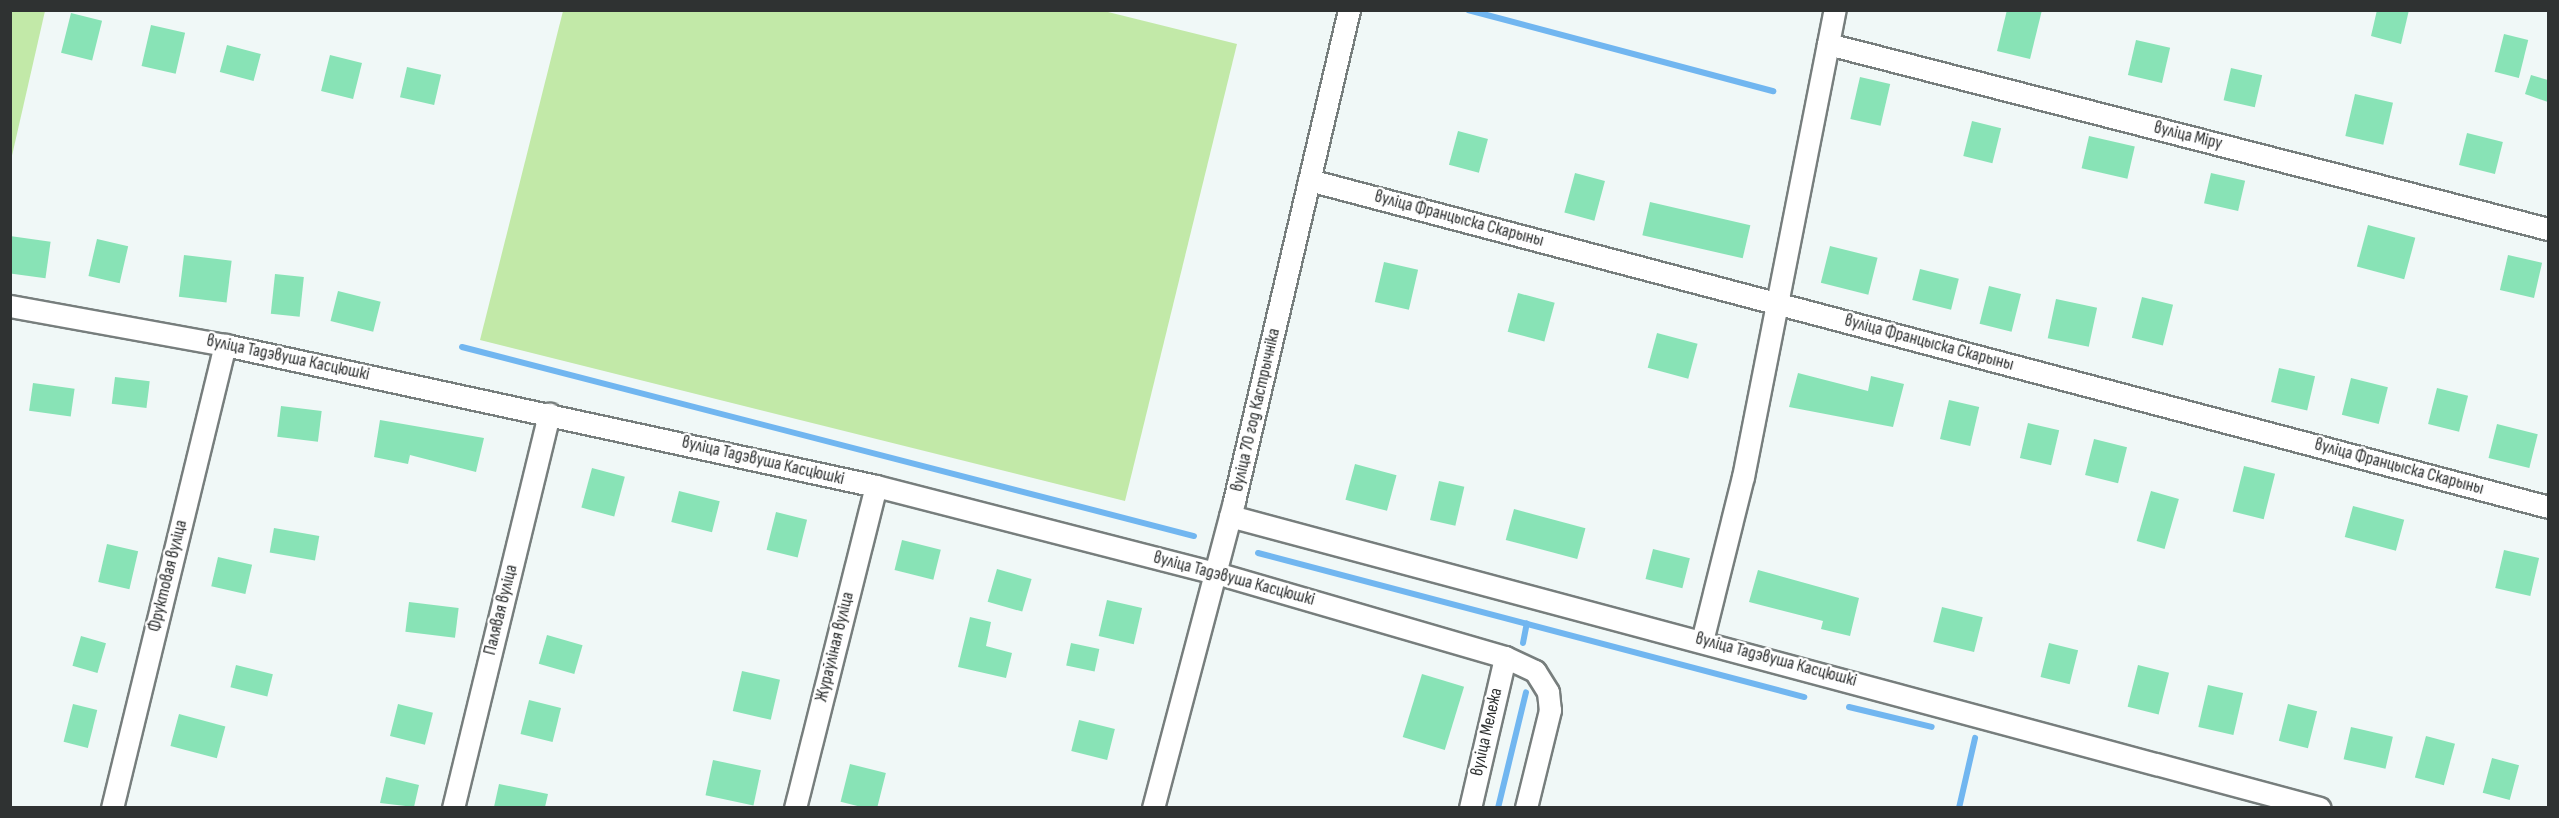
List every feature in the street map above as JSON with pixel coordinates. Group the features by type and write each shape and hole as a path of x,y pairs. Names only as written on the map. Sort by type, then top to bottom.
{"street":[{"name":"вуліца 70 год Кастрычніка","path":"1153,807 1230,516 1348,10"},
{"path":"1702,641 1743,477 1835,10"},
{"name":"вуліца Міру","path":"1828,44 2548,229"},
{"name":"вуліца Францыска Скарыны","path":"1310,180 2548,507"},
{"name":"вуліца Тадэвуша Касцюшкі","path":"10,306 225,345 549,412 876,486 1216,573 1505,657 1535,671 1548,692 1550,710 1526,807"},
{"name":"Фруктовая вуліца","path":"112,807 225,345"},
{"name":"Палявая вуліца","path":"453,807 549,412"},
{"name":"Жураўліная вуліца","path":"795,807 876,486"},
{"name":"вуліца Тадэвуша Касцюшкі","path":"1230,516 2320,807"},
{"name":"вуліца Мележа","path":"1470,807 1505,657"}],"green space":[{"path":"10,11 45,11 11,160"},
{"path":"563,11 1104,11 1237,44 1125,501 480,340"}],"building":[{"path":"2007,10 2042,10 2030,59 1997,51"},
{"path":"2377,10 2409,10 2401,44 2371,36"},
{"path":"71,13 102,21 92,61 61,53"},
{"path":"151,25 185,33 176,74 142,66"},
{"path":"2504,34 2528,40 2519,78 2495,72"},
{"path":"2136,40 2170,48 2162,83 2128,75"},
{"path":"227,45 261,54 254,81 220,72"},
{"path":"330,55 362,63 353,99 321,91"},
{"path":"407,67 441,75 434,105 400,97"},
{"path":"2231,68 2262,75 2255,107 2224,100"},
{"path":"2531,75 2548,80 2548,102 2525,94"},
{"path":"1860,77 1890,84 1881,126 1850,119"},
{"path":"2355,94 2393,103 2383,145 2345,136"},
{"path":"1972,121 2001,128 1992,163 1963,156"},
{"path":"1458,131 1488,139 1479,173 1449,165"},
{"path":"2467,133 2503,142 2495,174 2459,165"},
{"path":"2089,136 2135,147 2127,179 2082,168"},
{"path":"1575,173 1605,181 1594,221 1564,213"},
{"path":"2211,173 2245,181 2238,211 2204,203"},
{"path":"1650,202 1750,225 1743,258 1642,235"},
{"path":"2368,225 2415,238 2404,279 2357,267"},
{"path":"10,236 51,242 45,278 10,273"},
{"path":"97,239 128,246 120,283 88,276"},
{"path":"1830,246 1878,258 1868,295 1821,283"},
{"path":"184,255 232,261 227,303 179,297"},
{"path":"2508,255 2542,263 2534,298 2500,290"},
{"path":"1384,262 1418,270 1409,310 1375,302"},
{"path":"1920,269 1959,279 1951,310 1912,300"},
{"path":"275,274 304,277 300,317 271,314"},
{"path":"1989,286 2021,294 2012,332 1980,324"},
{"path":"338,291 381,302 373,332 331,321"},
{"path":"1518,293 1555,303 1544,341 1508,332"},
{"path":"2142,297 2173,305 2163,345 2132,338"},
{"path":"2056,299 2097,308 2089,347 2048,338"},
{"path":"1657,333 1698,344 1688,379 1648,368"},
{"path":"2279,368 2315,376 2307,410 2271,402"},
{"path":"1798,373 1868,391 1871,376 1904,384 1893,427 1789,407"},
{"path":"115,377 150,381 146,408 112,404"},
{"path":"2351,378 2388,387 2379,424 2342,415"},
{"path":"33,383 75,389 71,417 29,411"},
{"path":"2437,388 2468,396 2459,432 2428,424"},
{"path":"1949,400 1979,407 1970,446 1940,439"},
{"path":"281,406 322,411 318,442 277,437"},
{"path":"380,420 484,438 476,472 410,455 408,464 374,457"},
{"path":"2028,423 2059,430 2051,465 2020,458"},
{"path":"2497,424 2538,434 2529,468 2489,458"},
{"path":"2094,439 2127,447 2118,483 2085,475"},
{"path":"1355,464 1397,475 1387,511 1345,500"},
{"path":"2244,466 2275,474 2264,519 2233,512"},
{"path":"592,468 625,477 614,516 581,508"},
{"path":"1439,481 1464,487 1455,526 1430,520"},
{"path":"679,491 720,501 712,532 671,522"},
{"path":"2151,491 2179,499 2165,549 2137,541"},
{"path":"2353,506 2404,520 2396,551 2345,537"},
{"path":"1514,509 1585,528 1577,559 1506,540"},
{"path":"776,512 807,520 798,558 767,550"},
{"path":"274,528 319,536 315,561 270,553"},
{"path":"902,540 941,550 933,580 895,570"},
{"path":"107,544 138,551 129,589 98,582"},
{"path":"1653,549 1690,558 1682,588 1646,579"},
{"path":"2504,550 2539,558 2530,596 2495,588"},
{"path":"218,557 252,565 245,594 211,586"},
{"path":"997,569 1032,579 1022,612 988,602"},
{"path":"1758,570 1859,598 1850,636 1821,629 1823,621 1749,602"},
{"path":"1107,600 1142,608 1134,644 1099,636"},
{"path":"409,602 459,608 455,638 405,632"},
{"path":"1942,607 1983,617 1974,652 1933,642"},
{"path":"970,617 991,622 986,646 1012,653 1006,678 958,667"},
{"path":"547,635 583,645 574,674 539,664"},
{"path":"81,636 106,643 97,673 72,666"},
{"path":"1071,643 1099,649 1095,672 1066,665"},
{"path":"2049,643 2078,650 2070,684 2041,677"},
{"path":"236,665 273,674 267,697 230,687"},
{"path":"2138,665 2169,673 2159,714 2128,707"},
{"path":"742,671 780,680 771,720 733,711"},
{"path":"1422,674 1464,687 1445,750 1403,737"},
{"path":"2208,685 2243,693 2233,735 2198,727"},
{"path":"529,700 561,708 553,742 521,734"},
{"path":"73,704 97,710 88,748 64,742"},
{"path":"398,704 433,713 425,745 390,736"},
{"path":"2288,704 2317,711 2308,748 2279,741"},
{"path":"179,714 225,726 217,758 170,746"},
{"path":"1079,720 1115,729 1107,760 1071,751"},
{"path":"2351,727 2393,737 2385,769 2344,759"},
{"path":"2426,736 2455,744 2444,785 2415,778"},
{"path":"2492,758 2519,765 2510,800 2483,793"},
{"path":"713,760 761,770 753,805 706,795"},
{"path":"850,764 886,773 877,808 865,808 841,802"},
{"path":"386,777 419,785 414,807 380,803"},
{"path":"499,784 548,794 545,807 494,807"}],"waterway":[{"path":"1468,10 1773,91"},
{"path":"462,347 1194,536"},
{"path":"1258,553 1804,697"},
{"path":"1523,643 1527,623"},
{"path":"1498,808 1526,692"},
{"path":"1849,707 1932,727"},
{"path":"1959,808 1975,738"}]}
